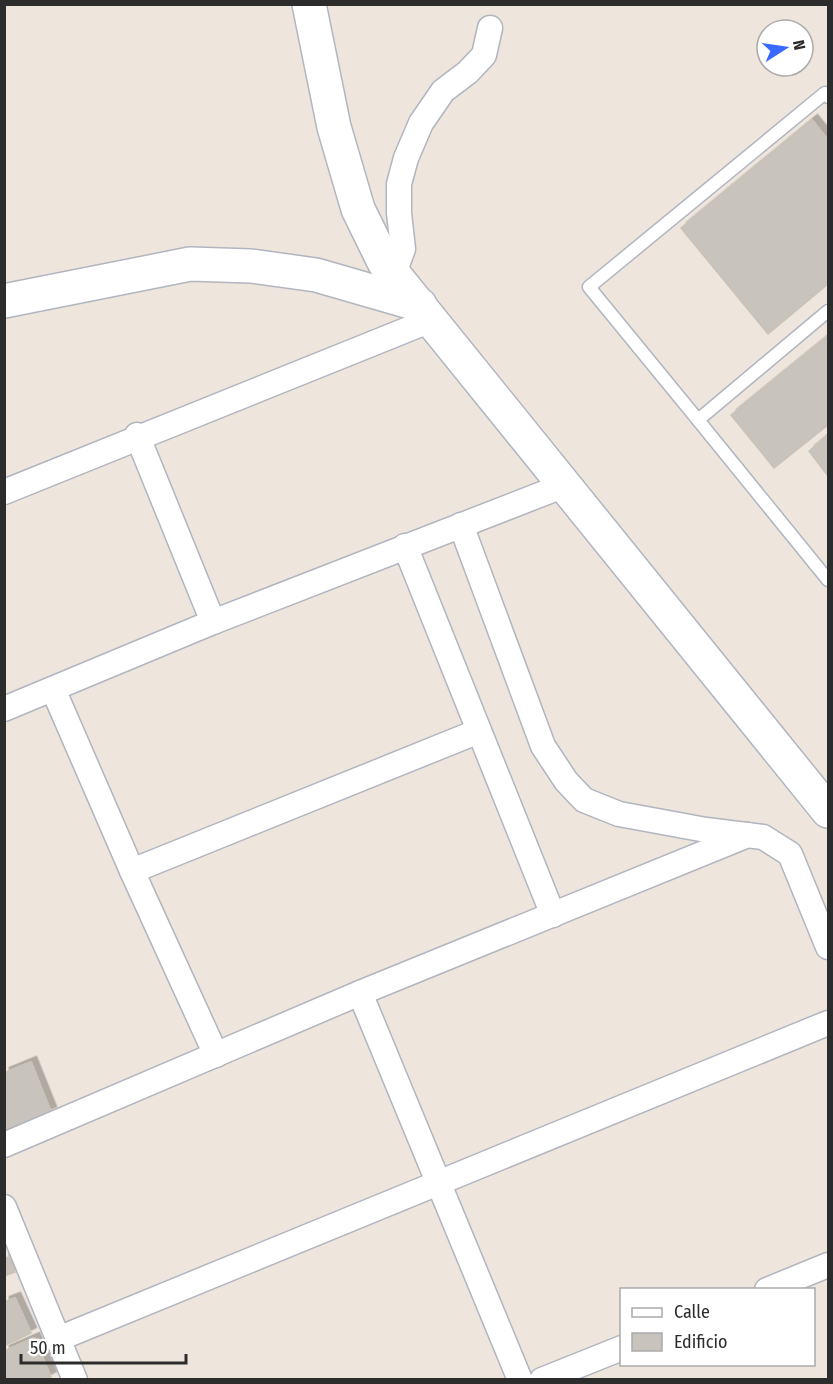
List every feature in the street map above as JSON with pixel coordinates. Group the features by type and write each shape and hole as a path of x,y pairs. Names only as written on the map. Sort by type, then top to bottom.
{"street":[{"path":"309,4 334,127 358,209 384,262 828,811"},
{"path":"394,273 403,249 399,184 406,158 421,123 443,92 468,72 484,55 490,28"},
{"path":"4,301 190,264 251,266 316,275 425,313"},
{"path":"4,492 425,313"},
{"path":"138,436 213,622"},
{"path":"4,709 213,622 565,485"},
{"path":"461,525 543,746 566,782 584,800 619,814 763,837 790,854 828,947"},
{"path":"405,546 553,915"},
{"path":"53,689 132,872 216,1055"},
{"path":"132,872 479,732"},
{"path":"4,1145 360,993 748,836"},
{"path":"360,993 520,1380"},
{"path":"58,1339 828,1023"},
{"path":"4,1207 75,1380"},
{"path":"772,1288 828,1265"},
{"path":"542,1380 620,1348"}],"lane":[{"path":"828,97 825,93 589,287 828,580"},
{"path":"698,420 828,311"}],"building":[{"path":"812,120 828,140 828,284 768,334 681,228"},
{"path":"828,336 828,425 774,468 731,415"},
{"path":"828,435 828,476 809,451"},
{"path":"31,1062 51,1112 4,1131 4,1073"},
{"path":"9,1257 15,1272 4,1276 4,1258"},
{"path":"15,1298 31,1333 4,1346 4,1302"},
{"path":"34,1338 51,1377 45,1380 7,1380 4,1373 4,1351"}]}
